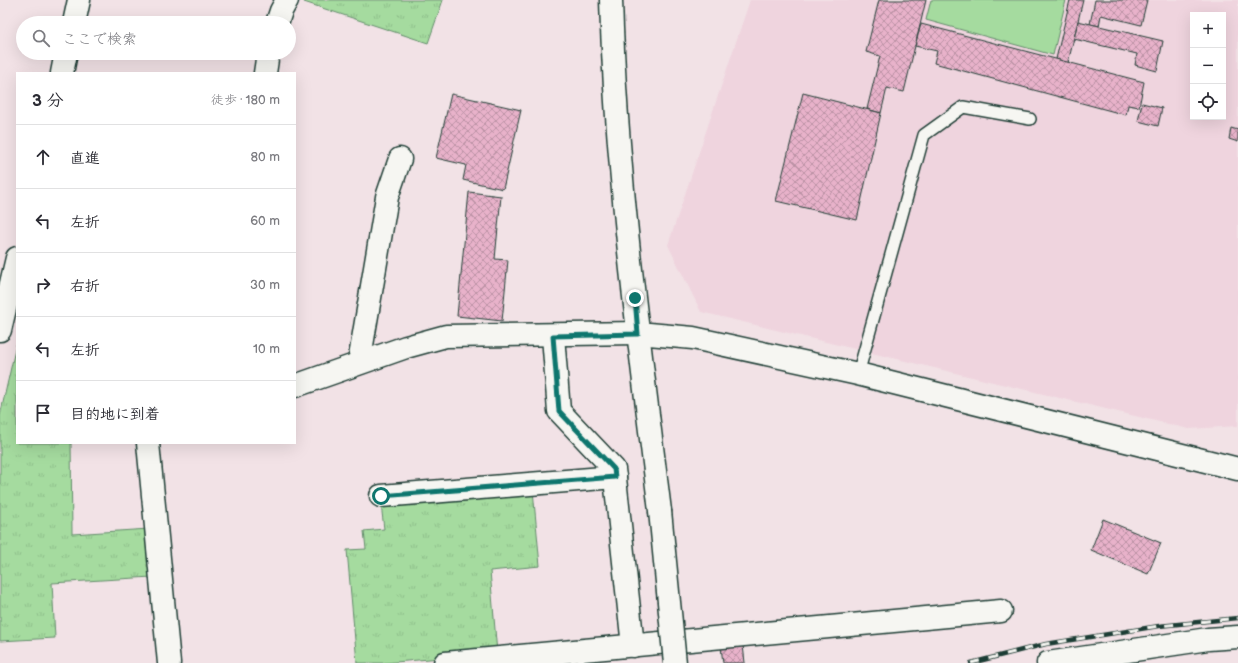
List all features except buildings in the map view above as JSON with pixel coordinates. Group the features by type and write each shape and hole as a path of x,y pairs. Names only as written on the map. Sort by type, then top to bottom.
{"street":[{"path":"76,16 79,0"},
{"path":"279,16 287,0"},
{"path":"611,0 622,170 638,334 660,511 675,663"},
{"path":"62,72 65,60"},
{"path":"265,72 267,60"},
{"path":"359,363 387,197 400,159"},
{"path":"0,330 16,262"},
{"path":"296,386 359,363 446,336 638,334 693,338 858,374 1238,469"},
{"path":"553,336 559,411 614,469 633,646"},
{"path":"148,444 169,663"},
{"path":"381,496 615,477"},
{"path":"445,663 1001,611"},
{"path":"1048,663 1208,639 1238,637"}],"lane":[{"path":"858,374 924,135 963,107 1030,119"}],"shaded area":[{"path":"750,0 1238,0 1238,426 1189,429 701,312 668,245"}],"green space":[{"path":"305,0 443,0 428,43 304,2"},
{"path":"931,0 1066,0 1053,55 926,20"},
{"path":"16,345 16,444 71,444 72,534 149,529 152,577 52,583 55,638 0,641 0,416"},
{"path":"533,490 540,566 490,571 497,653 384,663 357,663 347,550 366,549 364,531 384,529 381,504"}],"railway":[{"path":"971,663 1046,644 1159,626 1238,618"}],"route":[{"path":"381,496 615,477 614,469 559,411 553,336 638,334 635,298"}]}
